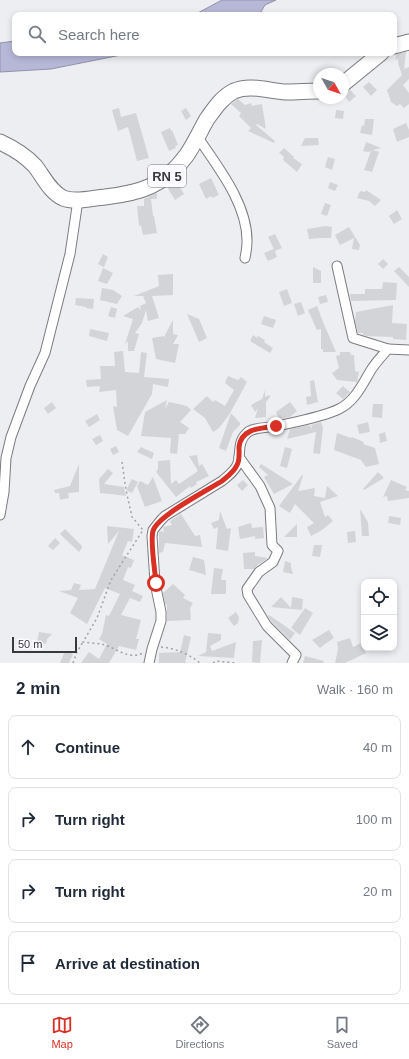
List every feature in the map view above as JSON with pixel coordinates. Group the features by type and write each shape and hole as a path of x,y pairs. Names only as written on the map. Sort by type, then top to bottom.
{"main road":[{"path":"397,45 409,42"},
{"path":"349,79 377,56"},
{"name":"RN 5","path":"0,142 26,156 55,192 62,198 78,200 118,195 138,191 154,185 170,174 186,156 214,108 223,98 236,91 250,88 286,92 313,91"}],"street":[{"path":"197,136 230,186 240,208 247,231 248,243 245,258"},
{"path":"0,515 4,492 6,458 11,437 30,386 46,353 70,254 78,200"},
{"path":"337,266 353,338 388,349 409,350"},
{"path":"149,663 161,621 152,536 156,525 165,516 222,481 237,465 242,438 251,430 276,426 317,416 338,410 348,404 362,387 371,369 379,358 388,349"},
{"path":"239,457 260,486 270,508 272,544 278,551 273,562 259,572 247,589 248,595 266,626 296,655 292,663"}],"path":[{"path":"73,663 77,652 97,618 111,580 143,530 132,517 122,462"},
{"path":"83,642 104,644 123,653 136,656 152,649 163,647 191,656 200,663"},
{"path":"213,663 216,661 236,663"}],"water":[{"path":"222,0 276,0 265,5 261,12 200,12"},
{"path":"12,41 12,56 116,56 51,69 0,72 0,43"}],"building":[{"path":"406,52 404,69 409,67 409,79 403,85 409,93 409,104 404,108 400,104 397,106 391,102 387,90 402,75 398,59 395,60 397,54"},
{"path":"369,82 377,90 371,96 363,87"},
{"path":"349,90 356,96 349,102"},
{"path":"238,99 245,105 251,103 252,106 262,104 266,129 257,124 256,125 275,141 274,143 248,131 251,128 239,116 241,113 231,104"},
{"path":"119,108 121,117 136,113 149,158 137,161 128,127 118,131 112,110"},
{"path":"186,108 191,116 186,120 181,111"},
{"path":"336,110 344,111 343,119 335,118"},
{"path":"365,119 374,119 372,135 360,133 362,125 364,126"},
{"path":"406,123 409,130 409,137 397,142 393,129"},
{"path":"170,128 178,145 175,146 176,148 169,151 161,132"},
{"path":"305,138 318,138 319,145 301,146"},
{"path":"366,142 381,148 373,150 379,152 372,172 364,170 371,151 363,151"},
{"path":"284,148 294,157 293,158 302,164 297,172 283,160 284,157 279,153"},
{"path":"328,157 335,159 332,170 325,167"},
{"path":"211,178 219,195 212,198 211,196 206,199 199,184"},
{"path":"176,181 184,194 175,200 167,187"},
{"path":"330,182 338,185 335,191 328,188"},
{"path":"366,190 381,200 375,206 369,201 357,198 360,191 365,192"},
{"path":"157,193 157,199 151,199 157,233 143,235 141,225 139,226 137,206 144,206 144,199"},
{"path":"325,203 331,205 327,216 321,214"},
{"path":"397,210 402,219 394,224 389,216"},
{"path":"326,226 332,227 331,238 309,239 307,229"},
{"path":"349,227 360,245 359,250 352,249 354,238 340,245 335,235"},
{"path":"275,234 282,248 275,251 268,237"},
{"path":"274,249 277,257 268,261 264,253"},
{"path":"103,254 108,257 104,267 98,264"},
{"path":"383,259 388,264 383,269 378,264"},
{"path":"313,267 321,271 321,283 313,283"},
{"path":"399,267 409,277 409,287 394,271"},
{"path":"103,268 113,273 107,284 98,281"},
{"path":"173,274 173,295 152,296 159,318 148,321 146,310 142,323 135,333 139,334 134,351 128,351 128,341 125,344 133,319 123,316 138,307 141,310 140,306 146,303 143,296 134,296 159,286 158,275"},
{"path":"383,282 397,283 396,300 351,301 350,294 365,294 365,289 382,289"},
{"path":"102,288 113,290 122,296 117,304 100,300"},
{"path":"287,289 292,303 284,306 279,292"},
{"path":"326,295 328,302 320,304 318,297"},
{"path":"76,298 94,299 93,309 75,305"},
{"path":"301,302 305,313 298,316 294,304"},
{"path":"393,305 392,323 407,324 406,340 393,339 393,337 367,336 363,335 363,333 358,333 355,322 356,312"},
{"path":"317,306 336,352 323,352 323,349 321,349 321,329 317,330 308,310"},
{"path":"111,307 117,309 115,318 108,316"},
{"path":"187,314 199,319 207,338 199,342"},
{"path":"264,316 276,320 273,328 261,324"},
{"path":"173,320 173,334 178,335 173,344 179,344 175,363 156,359 152,338 164,336 165,338 165,335"},
{"path":"90,329 109,333 107,341 89,336"},
{"path":"253,335 257,338 258,336 265,340 264,342 273,348 270,353 250,341"},
{"path":"123,351 125,372 139,373 141,352 147,353 144,377 169,379 168,387 153,384 152,394 128,436 117,430 113,406 117,407 116,390 99,392 100,386 87,387 86,380 101,379 100,366 115,366 114,352"},
{"path":"340,352 350,352 351,355 354,355 355,371 359,372 357,382 337,380 332,373 339,368 336,356 340,355"},
{"path":"228,376 238,380 241,377 247,382 229,415 219,428 213,432 205,418 193,409 207,396 213,402 215,400 225,406 234,390 225,383"},
{"path":"314,380 318,402 307,405 306,397 311,396 310,381"},
{"path":"343,386 350,392 343,399 336,393"},
{"path":"265,390 265,397 269,395 270,397 266,402 266,417 255,418 258,408 255,412 251,405 262,399"},
{"path":"167,400 165,409 169,402 187,406 191,410 180,422 189,428 185,434 179,434 177,454 170,453 171,438 141,436 145,412"},
{"path":"52,402 56,408 48,414 44,408"},
{"path":"290,402 297,411 290,417 279,419 276,412"},
{"path":"373,404 383,404 382,418 372,417"},
{"path":"231,413 240,425 233,432 226,451 219,448"},
{"path":"97,414 100,420 89,427 85,421"},
{"path":"321,422 323,428 320,454 313,453 316,432 287,439 290,429 309,425 312,429 311,425"},
{"path":"368,422 370,432 359,434 357,425"},
{"path":"385,432 387,441 380,443 379,434"},
{"path":"337,433 351,438 352,437 364,442 363,444 375,448 379,464 366,467 361,460 334,450"},
{"path":"100,435 103,441 96,445 92,439"},
{"path":"116,446 119,452 113,455 110,449"},
{"path":"141,447 154,453 152,459 137,452"},
{"path":"285,447 292,449 287,468 280,466"},
{"path":"197,455 199,466 202,464 209,476 196,482 197,484 191,488 190,486 176,497 156,472 158,469 158,461 170,460 171,484 176,480 179,484 198,471 189,456"},
{"path":"79,464 79,492 68,493 69,498 60,500 59,493 55,493 54,490 70,486"},
{"path":"261,464 293,484 274,494 264,477 268,475 259,467"},
{"path":"108,469 113,473 104,484 124,487 126,496 100,493 99,479"},
{"path":"378,472 384,478 364,490 363,489"},
{"path":"302,475 303,476 298,491 315,488 314,496 325,498 327,486 338,496 320,502 325,517 328,515 333,521 322,530 311,536 307,527 314,523 295,504 290,513 279,506"},
{"path":"153,477 162,501 145,507 137,486 140,481 148,485"},
{"path":"132,479 138,482 132,493 126,490"},
{"path":"243,480 248,485 242,491 237,485"},
{"path":"391,480 407,487 405,490 409,491 409,498 388,501 387,496 383,497"},
{"path":"360,509 368,522 369,536 362,536"},
{"path":"220,511 227,529 231,528 228,551 216,549 218,527 214,529 211,523 219,520"},
{"path":"181,514 195,536 200,535 202,547 165,543 163,552 159,553 160,531 164,532 163,527 172,525 170,521"},
{"path":"389,516 401,518 400,525 388,523"},
{"path":"251,523 252,528 263,527 264,538 255,539 255,536 240,539 238,527"},
{"path":"297,524 297,537 284,537"},
{"path":"107,526 134,529 132,542 128,541 122,555 134,560 131,568 128,567 123,580 135,585 132,591 143,596 140,602 130,598 121,615 141,620 136,639 139,639 136,650 119,646 109,663 81,663 89,652 99,659 107,644 99,639 102,634 106,615 109,616 120,594 105,588 87,624 70,613 78,598 59,591 71,590 74,583 81,585 79,590 95,589 119,531 108,544"},
{"path":"65,529 82,546 79,552 60,534"},
{"path":"355,531 356,542 348,543 347,532"},
{"path":"55,538 60,543 53,550 48,546"},
{"path":"314,545 322,545 320,557 312,556"},
{"path":"255,552 255,556 268,558 258,564 254,569 244,569 243,553"},
{"path":"193,557 204,560 206,575 189,570"},
{"path":"285,561 291,563 293,574 283,572"},
{"path":"214,568 223,569 221,580 226,580 226,594 211,594"},
{"path":"173,584 185,595 183,598 193,603 190,608 191,620 167,621 167,605 165,604 163,593"},
{"path":"281,597 291,608 292,597 303,599 302,610 271,607"},
{"path":"305,608 313,613 300,635 291,628"},
{"path":"236,612 239,617 238,623 234,626 228,618"},
{"path":"269,615 295,633 290,640 272,622 268,616"},
{"path":"329,630 334,638 320,648 312,640"},
{"path":"39,632 52,634 47,639 46,644 37,642"},
{"path":"208,633 221,634 221,640 210,646 212,651 236,642 234,658 198,656 206,652"},
{"path":"184,635 191,637 185,663 159,663 159,653 180,652"},
{"path":"350,638 353,647 361,643 361,651 365,651 366,653 345,663 335,663 338,649 337,642"},
{"path":"262,640 260,663 252,662 253,641"},
{"path":"65,651 73,654 69,663 60,663"},
{"path":"305,656 324,661 323,663 303,663"}],"route":[{"path":"156,583 152,536 156,525 165,516 222,481 230,474 237,465 240,443 246,433 251,430 276,426"}]}
